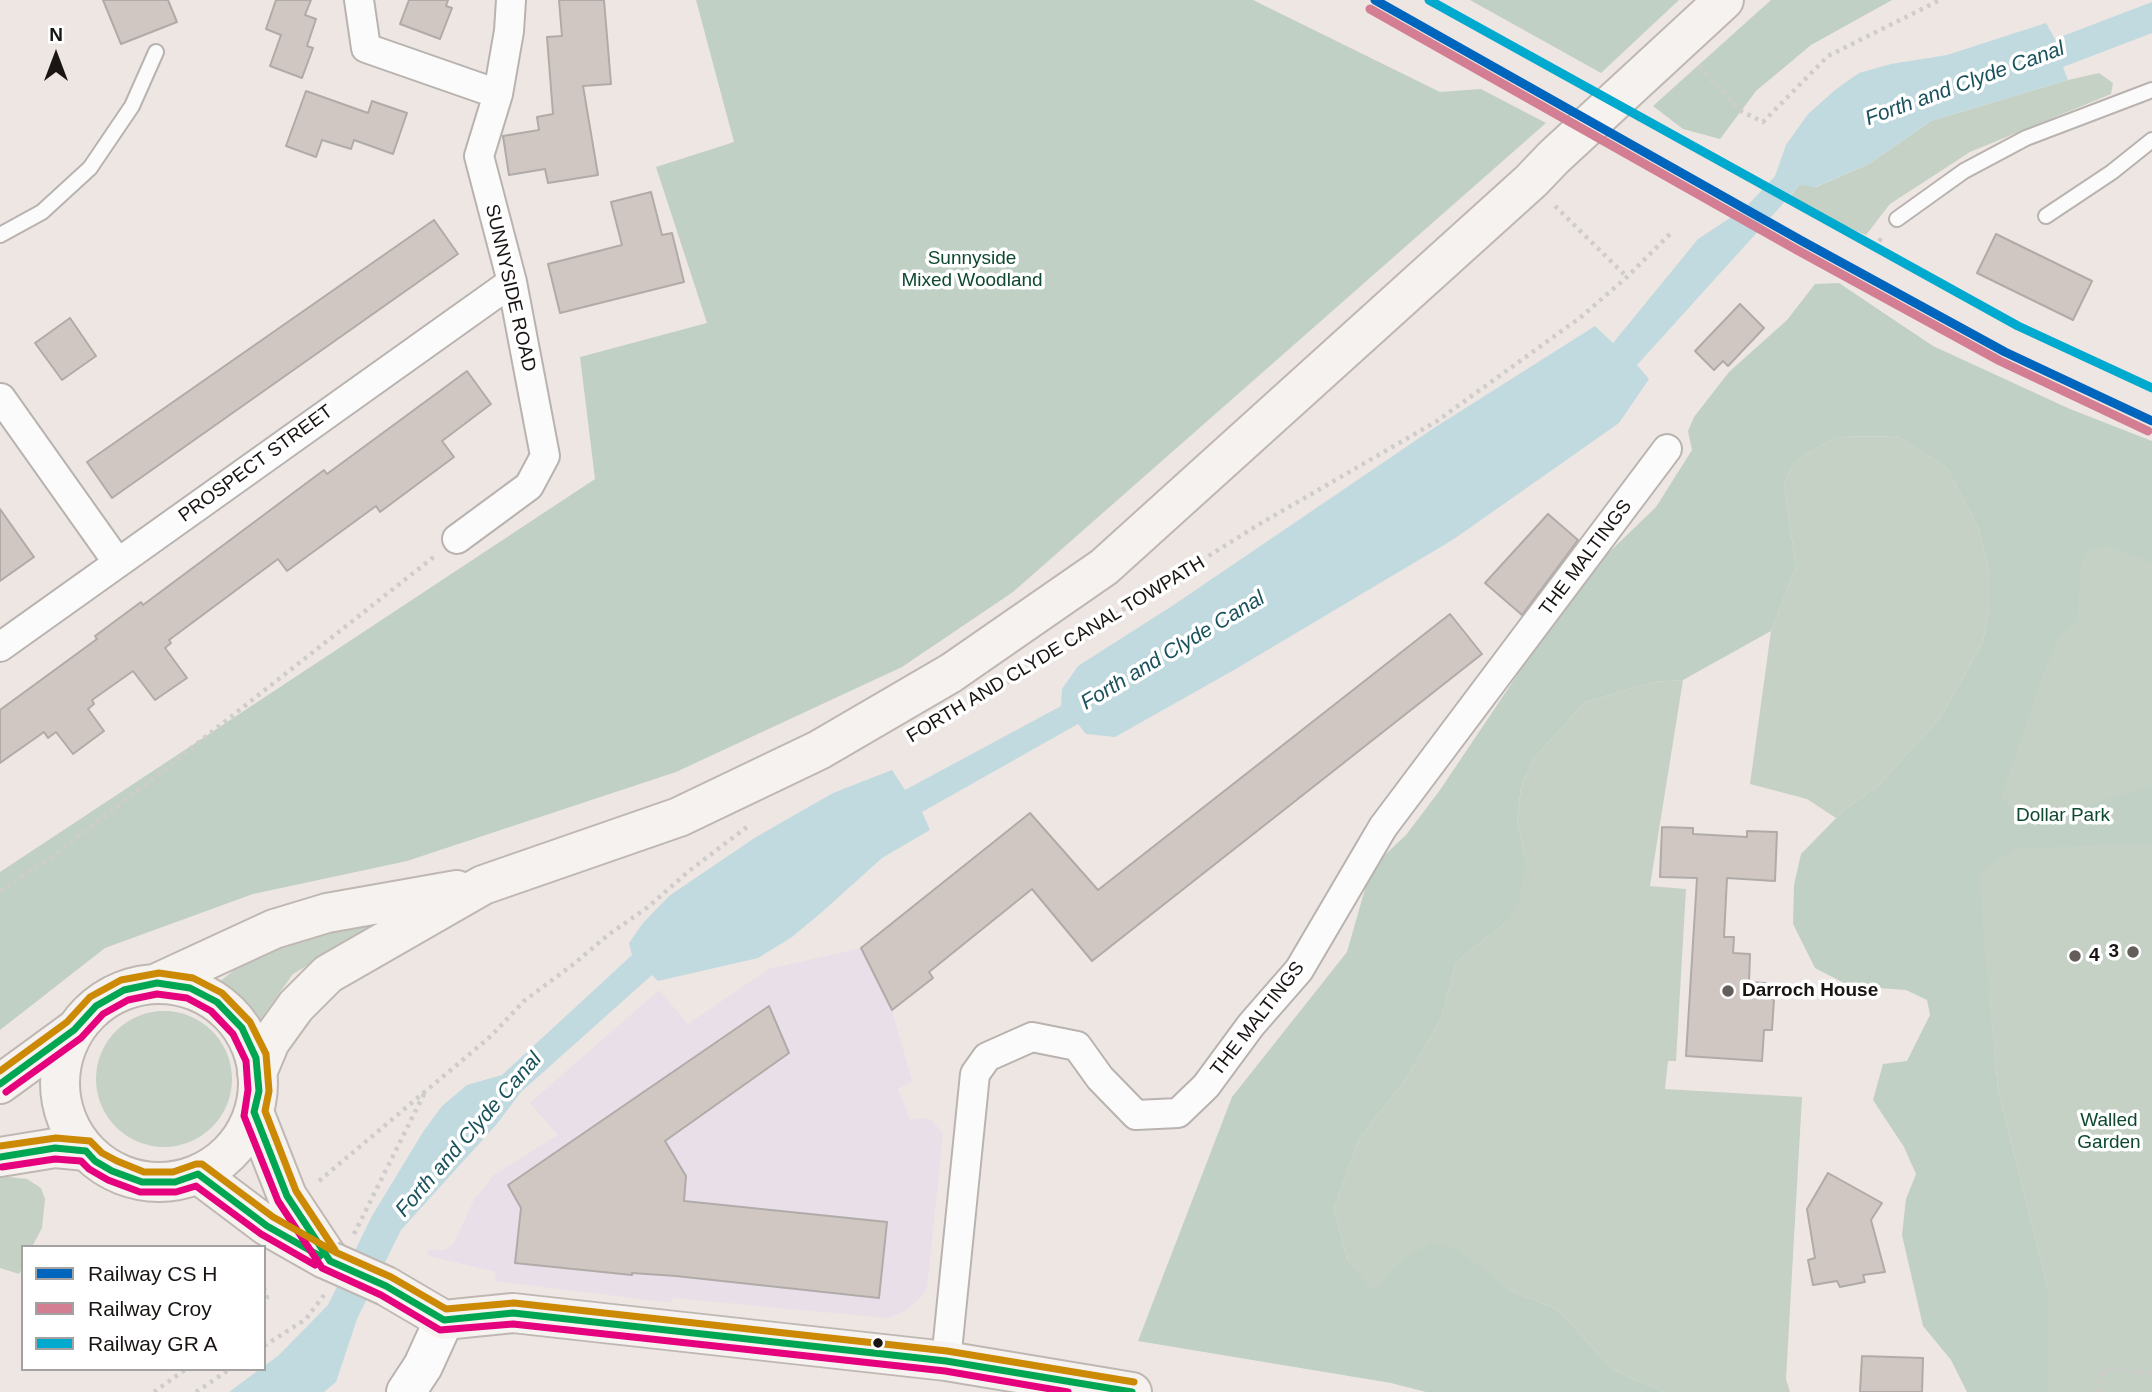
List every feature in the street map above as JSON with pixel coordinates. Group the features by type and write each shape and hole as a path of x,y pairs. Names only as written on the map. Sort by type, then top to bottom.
{"main road":[{"path":"0,1084 75,1030 96,1006 124,989 157,983 274,929 327,914 483,885 678,817 820,750 951,673 1104,567 1724,0"},
{"path":"257,1073 270,1042 289,1015 328,974 483,885"},
{"path":"75,1030 62,1060 60,1093 68,1124 86,1151 95,1161 111,1171 142,1182 175,1182 198,1174 230,1154 247,1130 259,1091 256,1058 242,1028 217,1002 190,988 157,983"},
{"path":"254,1112 287,1196 337,1264"},
{"path":"0,1157 55,1148 86,1151"},
{"path":"198,1174 267,1226 337,1264 386,1286 444,1320 513,1313 946,1361 1132,1392"},
{"path":"406,1392 423,1366 444,1320"}],"street":[{"path":"359,0 366,48 498,94"},
{"name":"SUNNYSIDE ROAD","path":"457,538 528,486 545,456 512,282 479,156 498,94 509,31 511,0"},
{"name":"PROSPECT STREET","path":"0,647 512,282"},
{"path":"1,398 9,428 118,563"},
{"name":"THE MALTINGS","path":"946,1361 975,1074 987,1057 1032,1037 1077,1046 1100,1078 1136,1115 1178,1114 1206,1086 1251,1026 1299,970 1383,827 1667,449"}],"lane":[{"path":"0,235 42,212 90,168 132,106 156,52"},
{"path":"1897,219 1964,171 2026,138 2152,90"},
{"path":"2046,216 2112,172 2152,140"}],"path":[{"path":"1676,44 1741,111 1763,122 1828,56 1940,0"},
{"path":"1542,169 1627,276"},
{"name":"FORTH AND CLYDE CANAL TOWPATH","path":"965,708 1258,526 1437,421 1581,317 1671,233"},
{"path":"0,891 58,853 457,538"},
{"path":"287,1196 312,1186 491,1036 524,1001 575,964 608,935 648,907 689,871 759,818"},
{"path":"266,1345 306,1319 427,1087"},
{"path":"2098,1392 2104,1369 2152,1373"},
{"path":"154,1392 183,1371"},
{"path":"196,1392 227,1371"}],"shaded area":[{"path":"861,948 892,1010 912,1081 898,1089 910,1120 931,1120 943,1133 927,1288 905,1311 888,1318 672,1298 672,1303 495,1281 496,1272 429,1256 428,1250 444,1250 453,1245 474,1200 494,1175 558,1135 530,1103 659,990 688,1024 769,969"}],"green space":[{"name":"Sunnyside Mixed Woodland","path":"696,0 1253,0 1440,92 1481,89 1546,123 1013,592 902,667 676,772 407,861 253,894 105,948 0,1030 0,872 595,479 580,357 707,323 656,167 734,142"},
{"path":"1470,0 1679,0 1601,73"},
{"path":"1771,0 1892,0 1811,45 1756,91 1720,139 1683,129 1653,106"},
{"path":"2099,73 2113,83 2111,94 1970,152 1890,204 1866,235 1787,201 1800,184 1816,187 1869,164 1931,121"},
{"path":"1839,283 1933,346 2070,409 2152,441 2152,563 2106,545 2086,552 2081,565 2077,620 2058,637 2001,797 2017,813 2059,814 2152,785 2152,844 2015,848 1979,873 1998,1090 2048,1289 2048,1392 1967,1392 1951,1360 1923,1326 1902,1235 1906,1199 1916,1174 1904,1147 1873,1100 1883,1064 1907,1061 1930,1015 1927,1000 1906,990 1850,986 1815,968 1793,924 1794,885 1801,854 1845,809 1877,787 1940,718 1983,642 1989,605 1989,572 1979,530 1947,468 1897,436 1836,437 1795,461 1784,485 1796,567 1771,631 1683,680 1654,682 1585,702 1534,758 1521,787 1517,821 1526,860 1519,902 1506,922 1456,962 1441,1019 1406,1079 1359,1139 1334,1208 1347,1259 1374,1291 1398,1262 1433,1242 1458,1250 1513,1292 1557,1309 1613,1370 1665,1392 1426,1392 1391,1383 1138,1341 1232,1097 1347,952 1371,868 1406,835 1440,790 1534,650 1599,562 1656,507 1692,450 1688,431 1694,417 1729,372 1787,320 1815,284"},
{"path":"1897,436 1947,468 1979,530 1989,572 1989,605 1983,642 1940,718 1877,787 1836,818 1807,799 1750,784 1771,631 1796,567 1784,485 1795,461 1836,437"},
{"name":"Dollar Park","path":"2076,468 2152,502 2152,1392 2048,1392 2048,1289 1998,1090 1972,801"},
{"path":"1683,680 1650,886 1686,889 1676,1061 1668,1061 1665,1089 1802,1097 1786,1379 1790,1392 1665,1392 1613,1370 1557,1309 1513,1292 1488,1274 1398,1262 1374,1292 1347,1259 1334,1208 1359,1139 1406,1079 1441,1019 1456,962 1506,922 1526,860 1517,821 1521,787 1534,758 1585,702 1654,682"},
{"path":"374,917 379,924 293,974 260,1020 218,983 250,957"},
{"path":"164,1011 190,1016 212,1031 227,1053 232,1079 227,1105 212,1127 190,1142 164,1147 138,1142 116,1127 101,1105 96,1079 101,1053 116,1031 138,1016"},
{"path":"0,1176 27,1179 41,1188 45,1199 42,1228 33,1245 21,1245 19,1274 0,1268"}],"water":[{"name":"Forth and Clyde Canal","path":"2152,2 2152,33 2063,67 2068,80 1931,121 1869,164 1815,187 1800,185 1637,365 1649,379 1619,423 1454,539 1234,670 1115,737 1086,734 1078,724 922,812 930,830 882,858 792,937 758,958 658,981 652,975 521,1092 496,1125 401,1230 357,1319 336,1382 324,1392 229,1392 257,1371 266,1371 266,1365 278,1356 328,1305 372,1216 442,1106 467,1085 502,1075 632,955 629,943 643,923 669,896 756,837 833,793 892,770 905,790 1061,706 1062,689 1078,666 1172,606 1434,428 1595,326 1613,343 1698,239 1745,208 1775,176 1786,145 1808,114 1859,73 1891,64 1947,55 2046,23 2055,39"}],"building":[{"path":"103,0 168,0 177,22 121,44"},
{"path":"276,0 311,0 305,15 316,19 307,46 313,48 302,78 270,66 281,35 266,29"},
{"path":"409,0 448,0 446,6 452,8 440,39 400,24"},
{"path":"559,0 604,0 611,84 583,86 598,175 548,183 545,169 509,175 503,136 539,130 537,117 553,114 547,37 562,36"},
{"path":"306,91 368,113 372,101 407,113 393,154 354,140 351,149 322,140 316,157 286,146"},
{"path":"651,192 662,235 672,233 684,282 560,313 548,264 622,245 611,202"},
{"path":"434,220 458,254 112,498 87,462"},
{"path":"1996,234 2092,281 2073,320 1977,273"},
{"path":"1740,304 1764,328 1728,366 1723,361 1714,370 1695,351"},
{"path":"70,318 96,356 62,380 35,343"},
{"path":"467,371 491,404 442,441 454,457 380,512 376,506 287,571 278,559 169,640 171,643 165,648 187,678 155,700 133,671 92,700 94,704 88,709 104,731 73,754 56,732 48,738 44,732 0,763 0,710 97,639 95,636 141,602 143,605 324,470 327,474"},
{"path":"0,509 34,557 0,581"},
{"path":"1548,514 1578,540 1522,615 1485,583"},
{"path":"1450,614 1482,654 1092,961 1032,889 929,972 933,978 892,1010 861,948 1030,813 1098,890"},
{"path":"1662,827 1693,828 1693,834 1747,837 1747,831 1777,832 1775,881 1727,878 1724,937 1734,937 1733,953 1750,954 1749,982 1766,983 1765,998 1774,999 1772,1030 1764,1030 1762,1061 1686,1056 1697,878 1660,877"},
{"path":"769,1006 789,1053 665,1141 686,1176 684,1201 887,1222 879,1298 676,1276 632,1275 515,1263 521,1208 508,1185"},
{"path":"1828,1173 1882,1203 1871,1220 1885,1272 1863,1275 1865,1282 1840,1287 1837,1281 1813,1285 1808,1260 1815,1258 1807,1209"},
{"path":"1862,1356 1923,1358 1922,1392 1860,1392"}],"transit line":[{"path":"1375,0 1802,241 2005,352 2152,421"},
{"path":"1429,0 2018,326 2152,388"},
{"path":"0,1071 67,1022 90,997 121,980 159,973 193,978 222,993 250,1022 266,1054 269,1091 265,1111 296,1191 335,1250"},
{"path":"0,1084 74,1030 96,1006 124,990 157,983 190,988 217,1002 242,1028 256,1058 259,1091 254,1112 287,1196 330,1261 386,1286 444,1320 513,1313 946,1361 1132,1392"},
{"path":"6,1092 81,1038 103,1014 128,1000 157,994 187,998 211,1011 233,1034 246,1061 248,1090 244,1116 278,1201 322,1268 381,1295 440,1330 513,1324 945,1371 1068,1392"},
{"path":"0,1146 56,1138 90,1141 102,1153 144,1172 173,1172 202,1164 273,1217 335,1252 391,1277 446,1309 514,1303 947,1351 1134,1382"},
{"path":"0,1157 55,1148 86,1151 95,1161 112,1171 142,1182 175,1182 198,1174 267,1226 320,1256"},
{"path":"2,1167 55,1159 81,1161 108,1180 140,1192 176,1192 196,1186 261,1234 315,1265"}],"rail line":[{"name":"Croy","path":"1370,9 1797,250 2000,361 2148,431"}],"place":[{"name":"3","path":"2133,952"},
{"name":"4","path":"2075,956"},
{"name":"Darroch House","path":"1728,991"}],"park label":[{"name":"Walled Garden","path":"2109,1132"}]}
